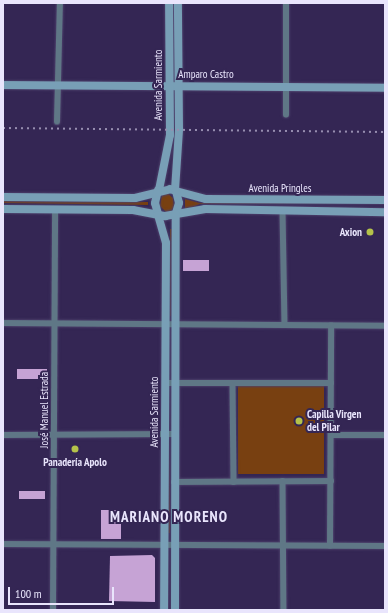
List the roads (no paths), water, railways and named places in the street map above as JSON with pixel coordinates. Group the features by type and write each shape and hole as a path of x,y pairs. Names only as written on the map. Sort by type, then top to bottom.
{"main road":[{"name":"Avenida Sarmiento","path":"158,190 170,134 169,3"},
{"name":"Avenida Sarmiento","path":"176,191 179,85 178,3"},
{"name":"Amparo Castro","path":"3,85 58,86 169,84 385,88"},
{"path":"158,190 155,203 158,214"},
{"path":"3,197 135,198 158,190 176,191 178,203 176,213 170,216 133,210 3,209"},
{"name":"Avenida Pringles","path":"176,191 206,199 385,200"},
{"name":"Avenida Pringles","path":"176,213 205,209 385,212"},
{"name":"Avenida Sarmiento","path":"175,610 174,434 176,213"},
{"name":"Avenida Sarmiento","path":"158,214 166,243 164,610"}],"street":[{"path":"58,122 60,3"},
{"path":"286,3 286,115"},
{"name":"José Manuel Estrada","path":"54,610 55,210"},
{"path":"283,211 285,325"},
{"path":"3,323 385,326"},
{"path":"330,546 331,326"},
{"path":"165,383 233,385 331,383"},
{"path":"233,385 234,482"},
{"path":"3,435 174,434"},
{"path":"331,435 385,435"},
{"path":"283,481 284,610"},
{"path":"174,482 331,481"},
{"path":"3,544 53,543 385,546"}],"railway":[{"path":"3,128 385,132"}],"place":[{"name":"Axion","path":"370,232"},
{"name":"Capilla Virgen del Pilar","path":"299,421"},
{"name":"Panadería Apolo","path":"75,449"}],"district":[{"name":"MARIANO MORENO","path":"169,517"}]}
